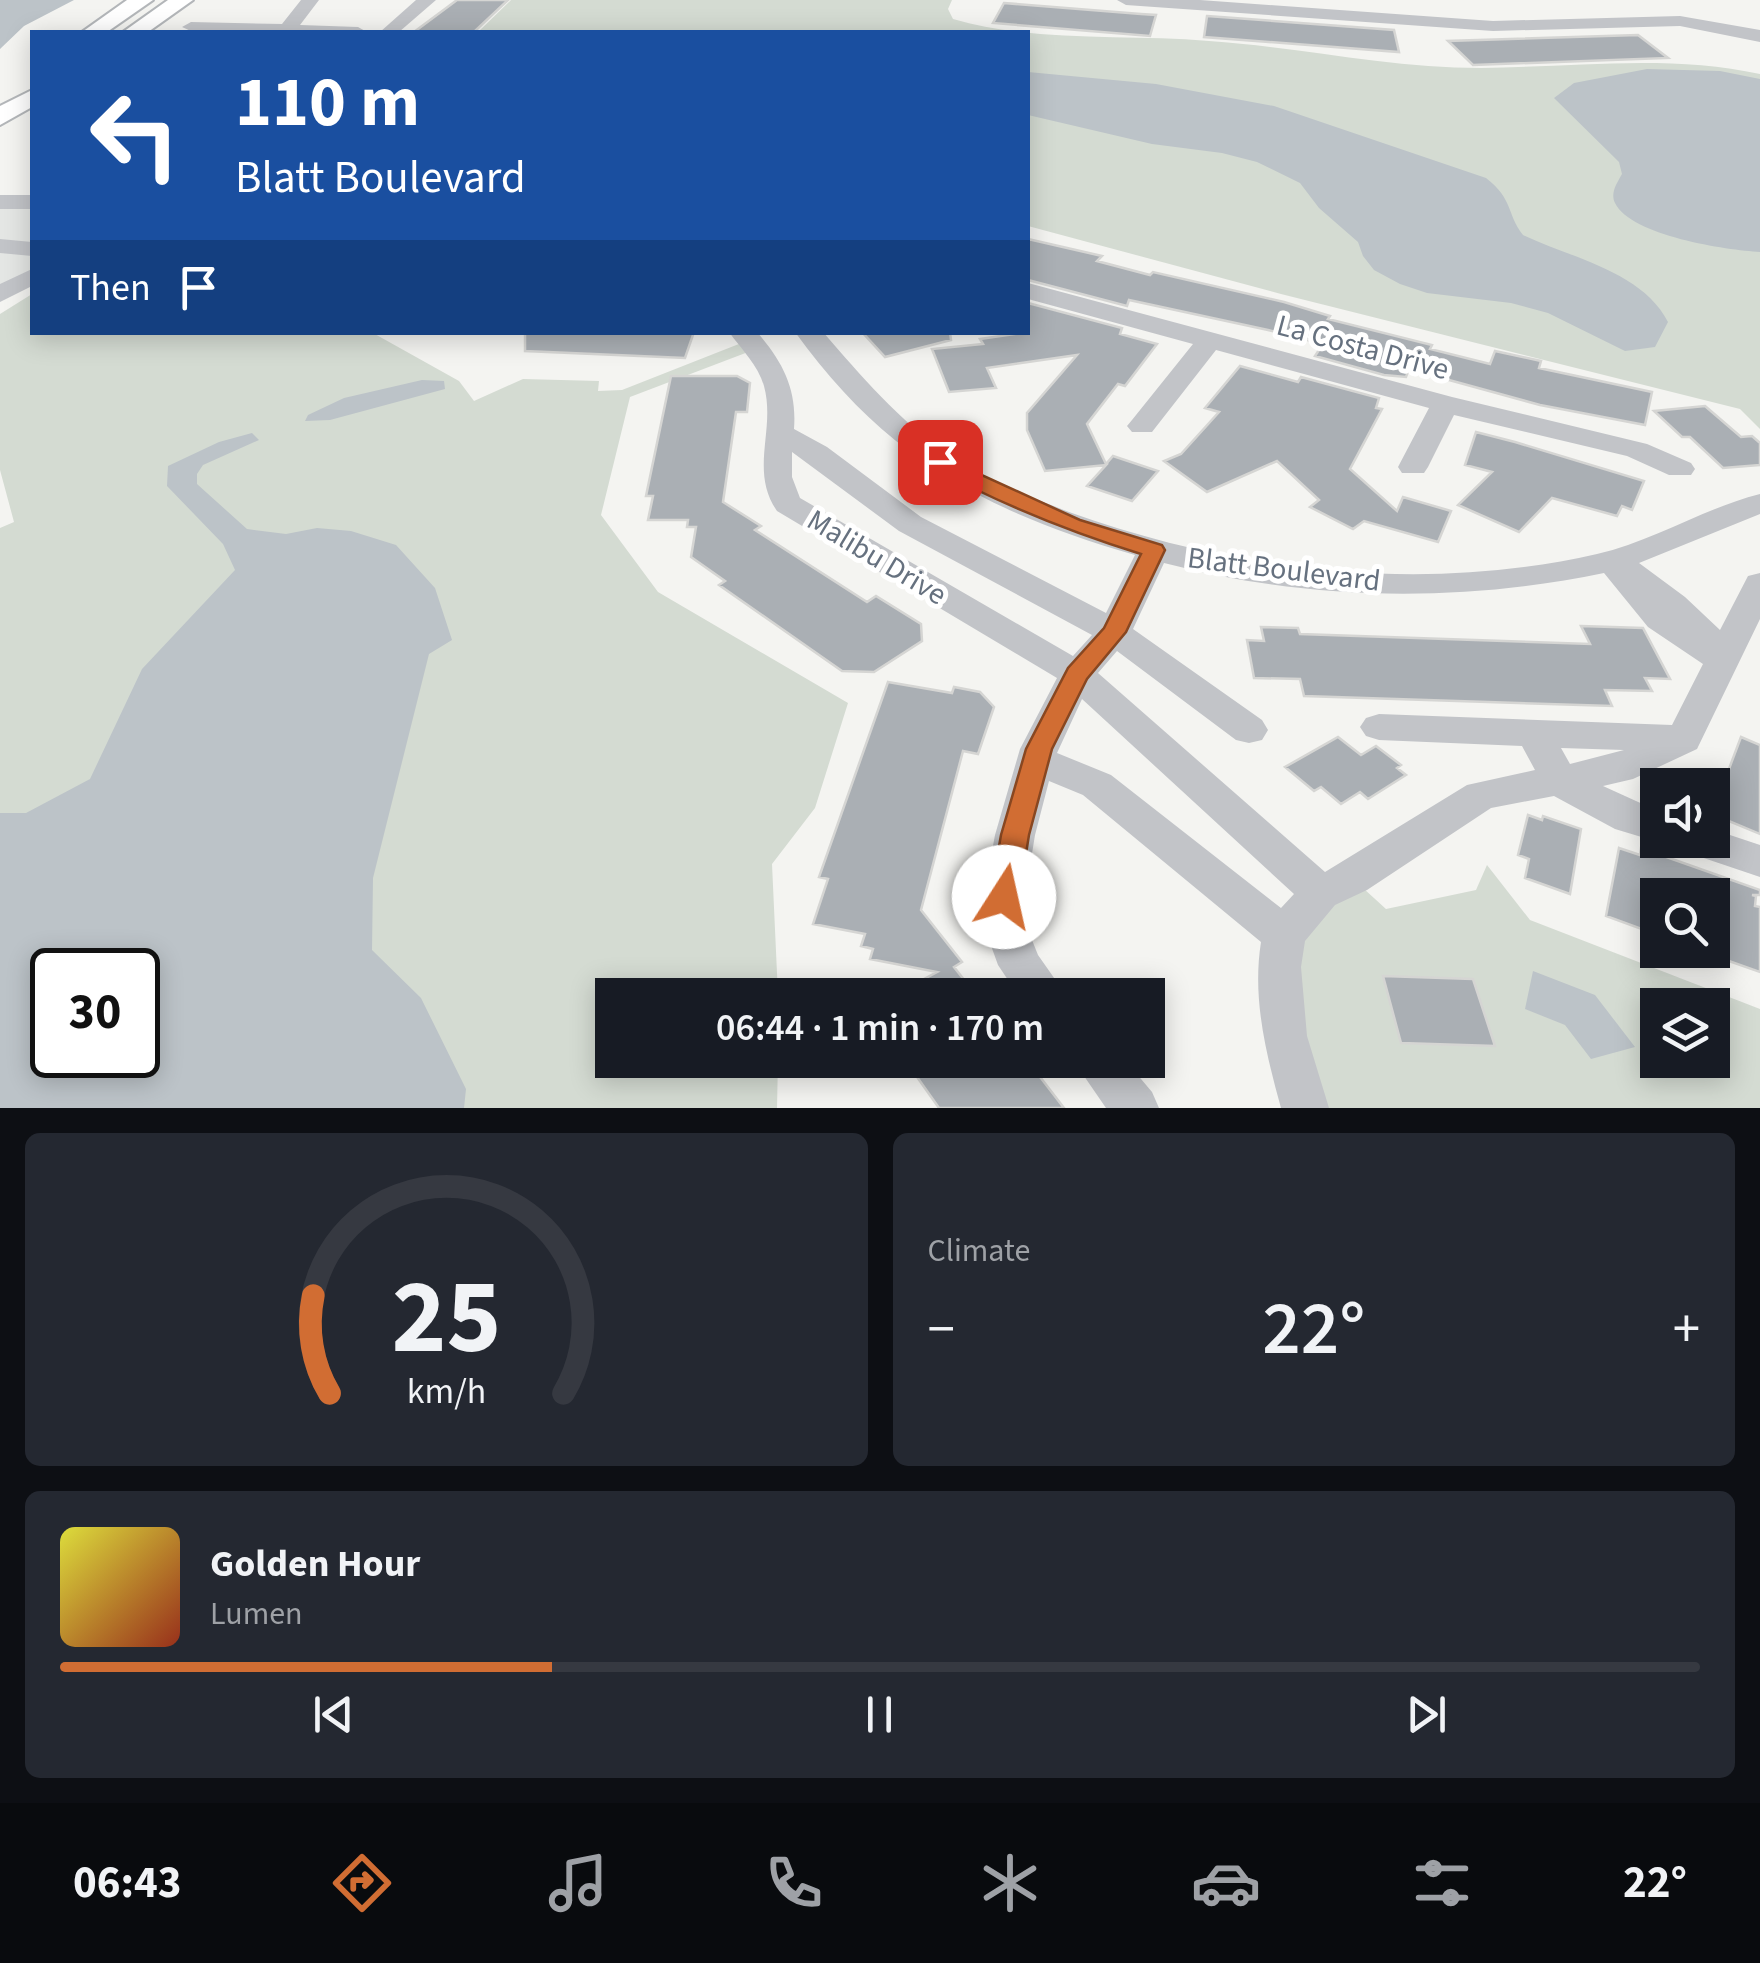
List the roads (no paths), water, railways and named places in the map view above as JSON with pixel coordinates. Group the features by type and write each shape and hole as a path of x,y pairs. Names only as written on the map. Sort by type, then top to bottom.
{"main road":[{"path":"96,30 142,0"},
{"path":"137,30 182,0"},
{"path":"0,91 30,72"},
{"path":"0,117 30,98"}],"street":[{"path":"288,29 310,0"},
{"path":"392,30 426,0"},
{"path":"1126,0 1318,8 1494,26 1634,20 1708,26 1760,36"},
{"path":"1602,0 1634,20"},
{"path":"1478,7 1490,15 1494,26"},
{"path":"1708,26 1718,15 1760,23"},
{"path":"191,27 311,30"},
{"path":"0,190 30,190"},
{"path":"0,204 30,205"},
{"path":"0,246 30,249"},
{"name":"La Costa Drive","path":"1030,292 1445,404 1637,450 1680,469"},
{"name":"Malibu Drive","path":"744,335 771,369 779,388 782,434 775,478 779,493 788,504 1077,674 1320,892"},
{"name":"Blatt Boulevard","path":"811,335 892,427 940,462 1000,495 1072,525 1154,550 1270,573 1400,582 1534,576 1612,560 1760,503"},
{"path":"1142,426 1210,339"},
{"path":"1413,467 1445,404"},
{"path":"782,434 816,453 910,524 1114,632 1249,730"},
{"path":"1030,978 1020,965 1001,916 1015,835 1036,760 1077,674 1114,632 1154,550"},
{"path":"1612,560 1632,594 1689,645 1724,660"},
{"path":"1305,1108 1284,1036 1280,1005 1284,935 1320,892 1352,878 1482,795 1619,769 1684,739 1760,584"},
{"path":"1378,727 1684,739"},
{"path":"1532,731 1561,782 1640,822"},
{"path":"1036,760 1097,785 1284,935"},
{"path":"1730,851 1760,861"},
{"path":"1111,1078 1135,1108"}]}
